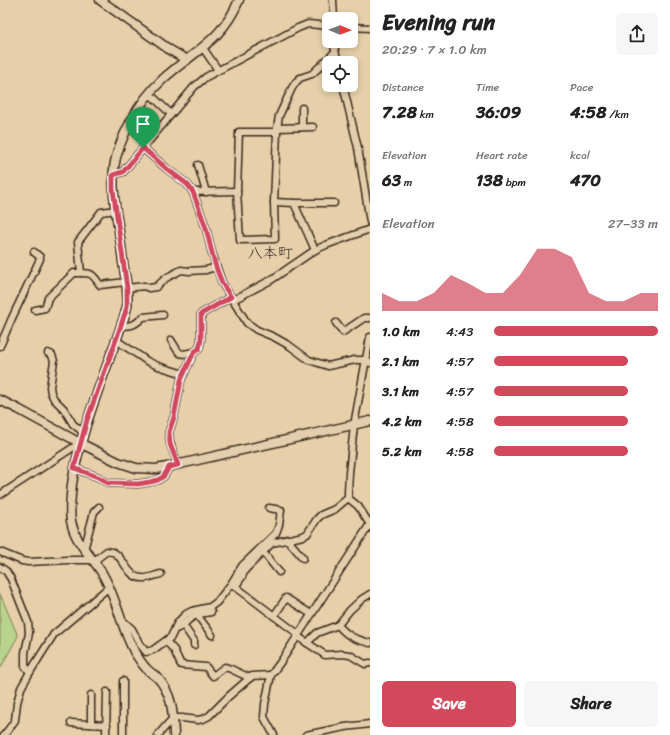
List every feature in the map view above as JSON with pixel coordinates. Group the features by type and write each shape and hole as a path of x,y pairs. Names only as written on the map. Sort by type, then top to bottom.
{"street":[{"path":"100,0 170,50 187,60"},
{"path":"174,735 172,704 168,694 163,684 156,676 144,667 135,653 104,575 84,550 73,530 70,519 70,504 74,468 83,432 127,307 127,285 113,189 114,165 118,149 131,121 143,101 164,78 217,36 231,17 239,0"},
{"path":"332,0 333,12"},
{"path":"113,175 123,172 194,87 206,77 298,28 308,24 322,25"},
{"path":"358,27 370,28"},
{"path":"203,48 218,70"},
{"path":"335,48 337,56"},
{"path":"313,127 302,127 277,130 239,132 236,191 240,240 275,240 274,202 277,130 279,116 296,82 300,78 312,74 336,52"},
{"path":"345,92 358,148 370,222"},
{"path":"150,94 171,114"},
{"path":"302,108 302,127"},
{"path":"143,148 187,184 193,192 206,228 216,267 222,283 247,323 257,330 290,346 309,360 328,366 355,360 368,362"},
{"path":"198,165 206,192"},
{"path":"193,192 236,191"},
{"path":"274,202 334,203"},
{"path":"294,203 315,250"},
{"path":"82,273 78,242 101,212 116,210"},
{"path":"171,340 183,355 194,352 199,349 201,340 201,314 271,280 315,250 370,229"},
{"path":"0,346 40,259 40,257 34,252"},
{"path":"35,310 45,308 48,298 74,273 92,274 100,285 144,286 149,288 156,287 166,278 181,270 189,272 216,267"},
{"path":"121,326 132,325 143,317 163,315"},
{"path":"336,323 344,332 364,318 370,318"},
{"path":"122,620 132,630 146,652 153,650 171,637 178,622 186,614 192,611 210,608 217,602 242,577 245,570 272,543 281,542 307,534 321,515 335,509 348,498 354,425 368,362 370,338"},
{"path":"116,340 147,361 184,374"},
{"path":"74,468 98,477 108,483 138,484 158,480 164,476 173,466 169,432 174,417 180,384 194,352"},
{"path":"48,353 52,355 54,361 50,387 51,393 54,399 64,409 73,424 83,432"},
{"path":"0,400 118,462 136,468 148,469 173,466 370,421"},
{"path":"0,495 80,443"},
{"path":"274,735 264,717 264,704 271,674 370,524 358,506 348,498"},
{"path":"84,550 94,512 99,507"},
{"path":"233,585 242,566 276,533 279,525 281,510 269,508"},
{"path":"288,539 303,558"},
{"path":"0,552 28,562 68,560 94,561 107,551 115,552 129,572 140,578 161,574"},
{"path":"263,552 279,572"},
{"path":"0,567 11,579 28,622 29,633 25,653 25,666 30,672"},
{"path":"233,585 307,643 325,655 350,655 365,664 370,663"},
{"path":"4,735 15,720 17,702 21,688 54,634 110,587"},
{"path":"307,643 317,633 338,624 350,610 370,594"},
{"path":"274,616 286,598 312,614"},
{"path":"175,629 179,629 191,618 197,615 211,612"},
{"path":"197,615 212,635"},
{"path":"338,624 349,636 370,643"},
{"path":"183,625 194,641 194,645"},
{"path":"166,641 174,650 181,665 206,667 214,676 225,667 250,678"},
{"path":"158,735 173,718 203,719 209,716 252,676 271,674"},
{"path":"123,681 123,735"},
{"path":"106,735 107,692"},
{"path":"91,695 91,724"},
{"path":"71,723 107,725"},
{"path":"306,735 345,727 370,724"}],"green space":[{"path":"0,594 18,636 0,669"}],"district":[{"name":"八本町","path":"270,253"}],"route":[{"path":"143,148 187,184 193,192 206,228 216,267 222,283 231,297 201,314 201,340 199,349 194,352 181,380 174,417 169,432 170,444 178,465 169,467 164,476 158,480 138,484 113,484 74,468 87,420 127,307 127,288 113,189 113,175 123,172 143,148"}]}
